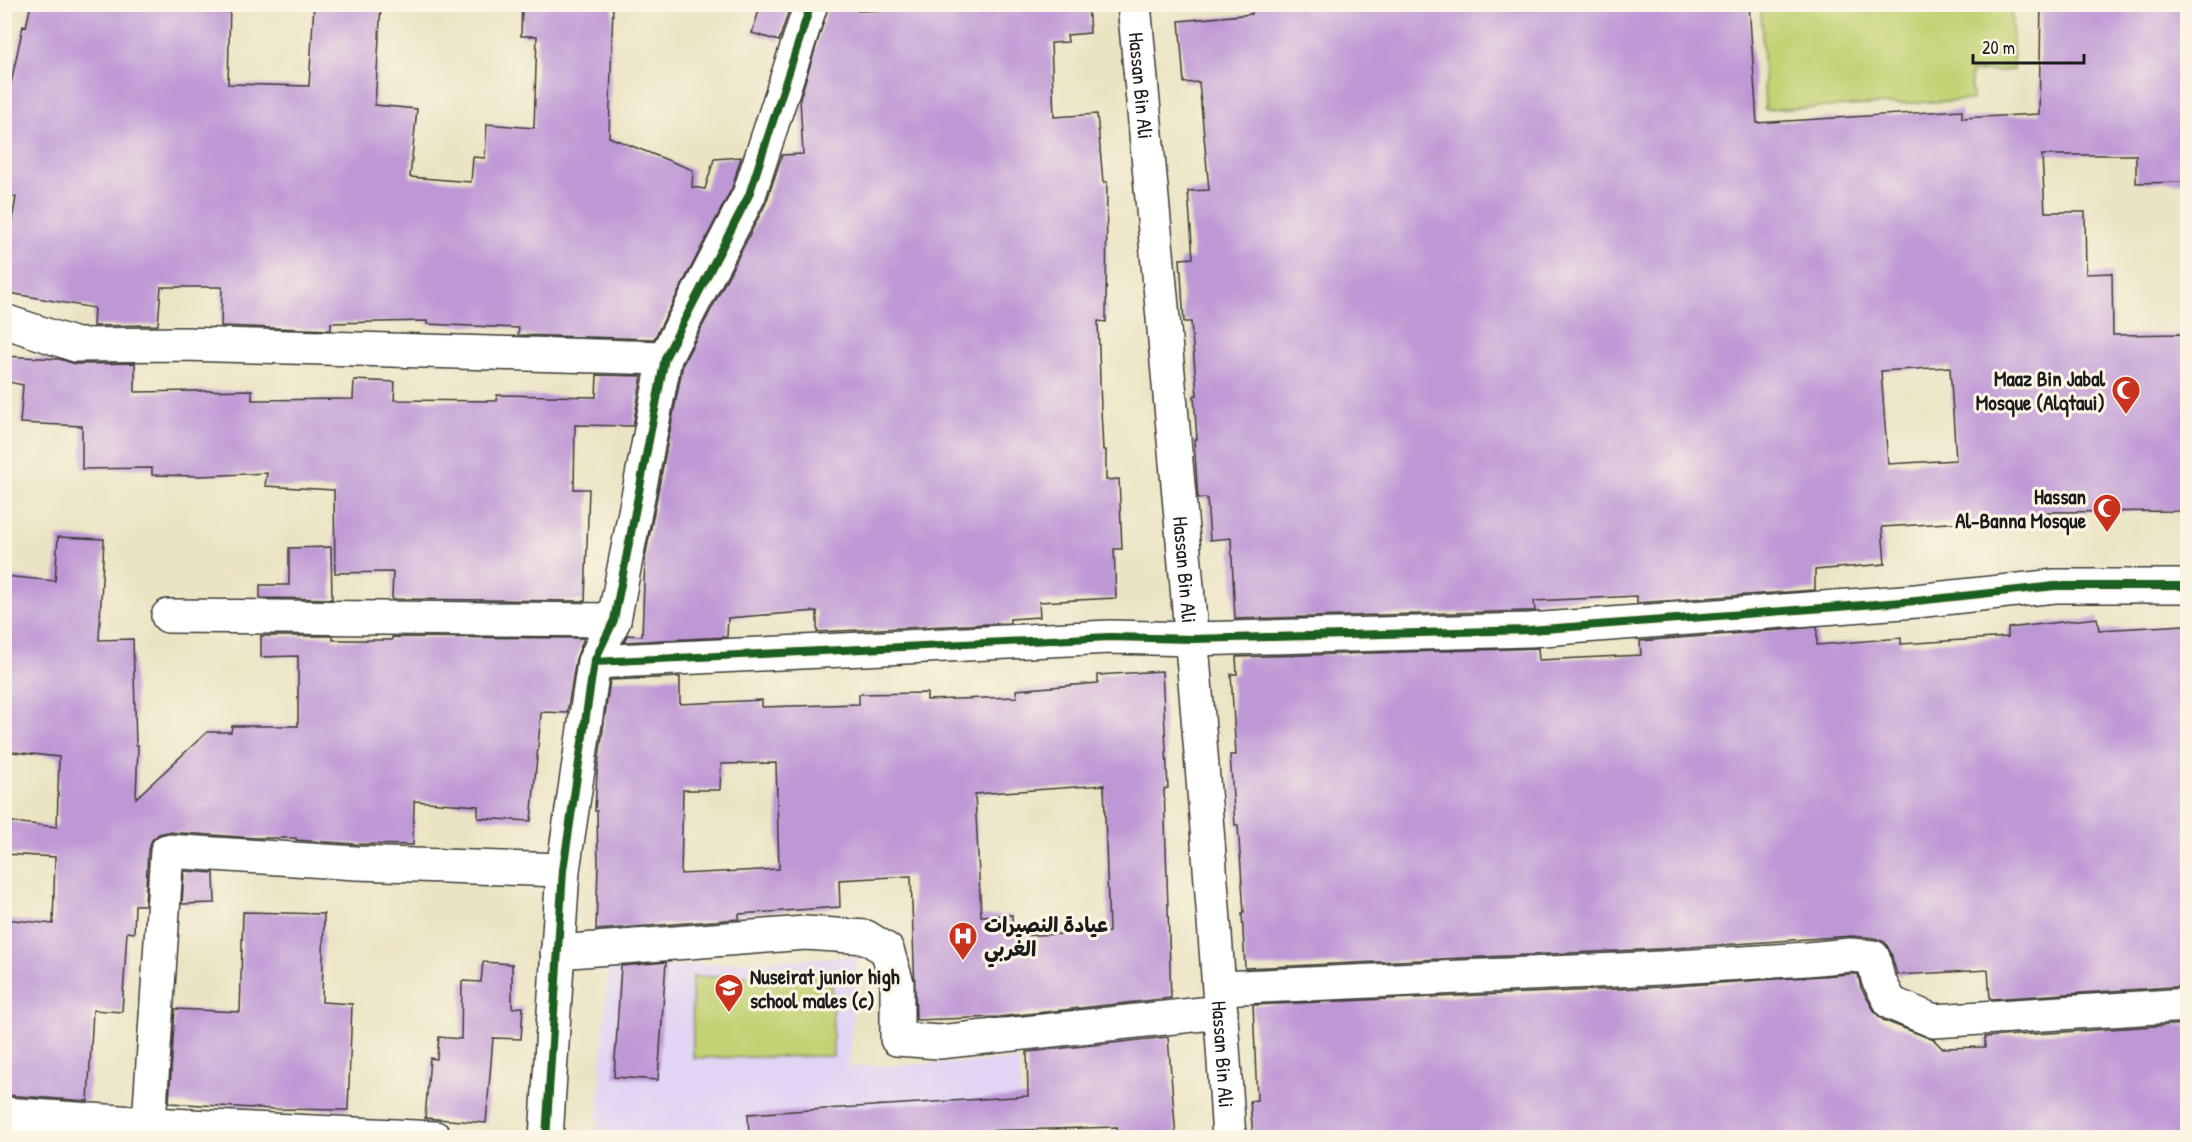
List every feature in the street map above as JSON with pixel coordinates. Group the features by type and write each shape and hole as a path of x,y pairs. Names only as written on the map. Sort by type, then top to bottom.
{"street":[{"path":"546,1137 563,870 594,662 614,620 665,358 749,195 811,4"},
{"name":"Hassan Bin Ali","path":"1134,4 1193,639 1221,1000 1229,1137"},
{"path":"4,321 75,345 184,344 665,358"},
{"path":"594,662 1110,637 1193,639 1530,630 1916,601 2055,586 2187,586"},
{"path":"168,616 614,620"},
{"path":"149,1131 167,851 356,863 563,870"},
{"path":"557,952 805,933 866,937 887,950 897,983 897,1039 939,1042 1221,1000 1850,955 1873,957 1878,979 1891,1003 1934,1021 2187,1005"},
{"path":"4,1114 149,1131 435,1137"}],"shaded area":[{"name":"Nuseirat junior high school males (c)","path":"859,956 848,1067 1019,1060 1023,1137 596,1138 608,969"}],"green space":[{"path":"1761,5 2011,5 2014,70 1971,72 1972,100 1765,110"},
{"path":"832,974 833,1056 693,1058 692,977"}],"building":[{"path":"31,4 230,4 228,84 309,86 314,4 381,4 375,105 417,109 410,177 471,182 473,157 485,158 487,124 534,128 537,36 521,36 522,4 613,4 609,137 693,170 692,187 705,189 714,159 741,157 732,188 654,339 518,335 519,328 427,324 427,321 331,323 331,330 221,326 222,287 161,287 158,325 93,326 94,308 4,292 4,265 16,197 4,195 4,116 23,26 26,27"},
{"path":"761,4 791,4 779,41 752,33"},
{"path":"829,4 858,4 858,11 934,8 934,4 1088,4 1090,33 1067,35 1068,42 1051,43 1054,117 1097,114 1103,182 1107,182 1106,322 1098,321 1106,480 1119,479 1122,549 1114,549 1116,598 1039,602 1040,617 1010,619 1010,623 817,632 817,611 728,618 727,637 624,642 627,635 642,636 645,558 683,364 766,203 782,155 803,154 800,98"},
{"path":"1250,4 1749,4 1757,123 1962,110 1962,118 2039,114 2041,4 2187,4 2187,182 2136,183 2136,155 2042,155 2045,212 2085,212 2086,274 2112,273 2113,335 2187,334 2187,511 2048,512 2048,517 1882,527 1885,564 1815,570 1815,590 1637,603 1637,596 1534,601 1535,611 1235,619 1231,538 1210,540 1207,498 1198,499 1194,439 1197,439 1194,396 1197,395 1191,322 1184,322 1180,259 1193,258 1188,191 1209,190 1199,82 1184,83 1179,21 1252,14","holes":["1950,367 1956,460 1888,464 1881,371"]},
{"path":"4,356 59,359 76,364 135,363 135,392 252,390 252,400 353,399 354,380 395,382 394,400 497,401 497,395 596,397 597,375 642,376 633,426 575,425 574,489 589,489 585,601 392,599 393,572 335,573 334,490 265,486 267,473 200,476 152,475 152,468 82,469 82,426 20,423 23,385 4,381"},
{"path":"58,537 104,539 99,640 133,639 136,745 138,745 136,798 207,732 231,732 232,726 298,726 298,656 261,657 261,636 333,636 333,640 392,640 392,637 584,638 576,659 567,713 542,712 541,714 531,821 478,818 478,806 414,801 413,845 355,844 296,840 296,838 255,838 168,832 159,834 152,840 148,850 145,905 135,905 134,933 127,932 122,1012 93,1010 88,1101 4,1095 4,919 53,924 55,857 4,854 4,821 57,827 59,757 4,751 4,576 55,581"},
{"path":"331,547 332,599 260,598 260,585 289,585 289,548"},
{"path":"2097,618 2099,630 2185,625 2187,986 1990,999 1988,970 1897,975 1891,953 1885,942 1875,938 1852,936 1660,949 1245,968 1238,825 1235,825 1230,755 1236,755 1231,674 1237,674 1236,657 1538,648 1539,660 1641,655 1640,641 1817,627 1817,645 1901,638 1901,644 2008,637 2008,628"},
{"path":"1162,671 1168,788 1164,789 1171,998 999,1017 916,1020 911,876 839,880 840,907 739,914 739,919 596,930 597,772 610,680 680,677 680,704 762,700 762,707 859,704 859,694 927,693 927,700 1017,697 1016,690 1098,683 1098,675","holes":["776,763 779,869 681,874 683,790 720,790 721,764","1104,785 1109,932 1013,936 1012,915 981,916 975,794"]},
{"path":"184,871 214,873 215,903 182,904"},
{"path":"243,912 324,914 322,1002 352,1004 348,1110 273,1109 169,1103 175,1009 240,1012"},
{"path":"483,962 512,964 512,1008 523,1007 521,1039 493,1038 486,1123 425,1118 430,1058 437,1059 439,1037 461,1039 462,981 481,982"},
{"path":"666,962 658,1080 614,1077 621,966"},
{"path":"1858,974 1861,988 1875,1012 1883,1020 1934,1040 1942,1048 1985,1047 1985,1037 2187,1024 2187,1137 1253,1137 1250,1101 1257,1100 1253,1005 1662,987"},
{"path":"1168,1037 1176,1137 1118,1137 1117,1127 979,1131 980,1137 749,1137 748,1114 1028,1096 1027,1052"}],"cycle path":[{"path":"546,1138 563,870 594,662 614,620 665,358 749,195 811,4"},
{"path":"594,662 1110,637 1193,639 1530,630 1916,601 2055,586 2188,586"}],"place":[{"name":"Maaz Bin Jabal Mosque (Alqtaui)","path":"2126,416"},
{"name":"Hassan Al-Banna Mosque","path":"2107,534"},
{"name":"عيادة النصيرات الغربي","path":"963,962"},
{"name":"Nuseirat junior high school males (c)","path":"729,1014"}]}
